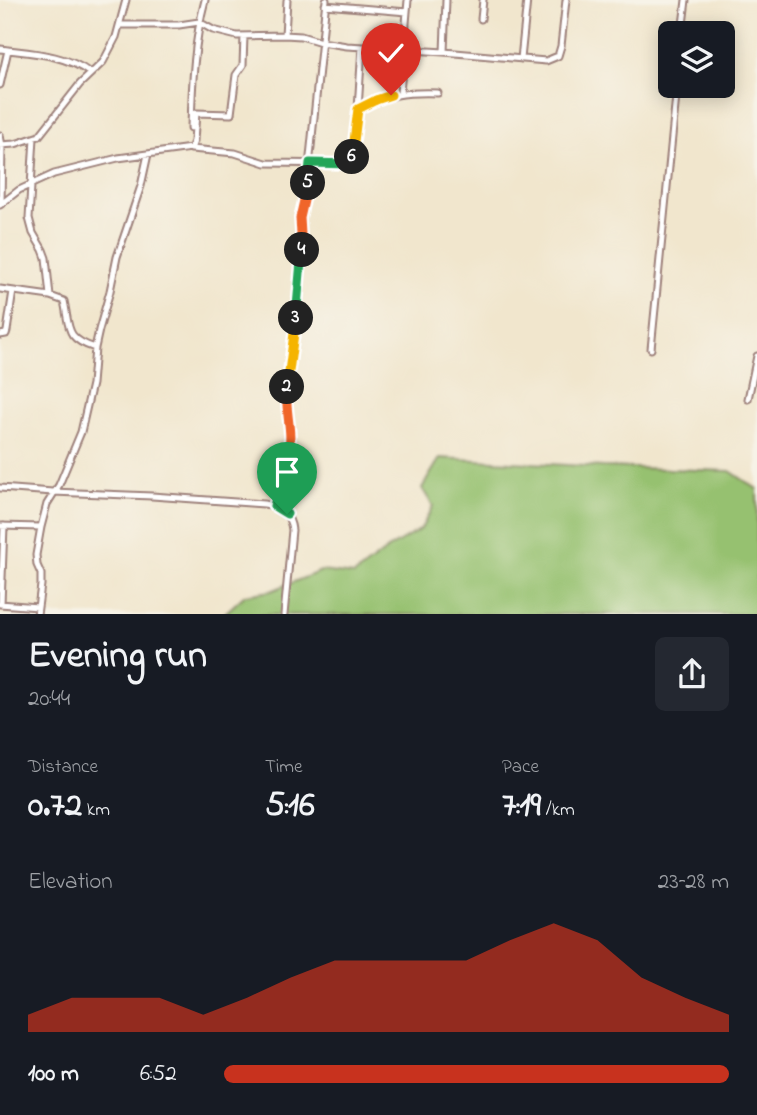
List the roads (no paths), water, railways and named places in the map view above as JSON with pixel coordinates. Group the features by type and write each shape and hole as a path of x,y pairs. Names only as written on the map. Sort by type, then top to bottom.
{"street":[{"path":"1,146 39,136 80,84 103,62 116,37 126,0"},
{"path":"191,149 193,80 199,22 205,0"},
{"path":"285,34 287,0"},
{"path":"366,8 367,0"},
{"path":"400,93 408,0"},
{"path":"444,52 446,0"},
{"path":"481,19 483,0"},
{"path":"521,59 527,0"},
{"path":"120,25 199,22 224,34 285,34 362,47 546,61 558,56 566,0"},
{"path":"683,21 685,0"},
{"path":"274,506 291,445 286,399 303,244 300,218 310,163 326,2 407,12"},
{"path":"191,149 196,113 231,114 236,75 243,65 244,36"},
{"path":"1,204 31,183 54,174 118,158 191,149 234,153 266,163 351,164 362,47"},
{"path":"0,49 47,55 81,66 90,74"},
{"path":"0,85 8,50"},
{"path":"358,109 400,93 438,93"},
{"path":"651,349 676,98"},
{"path":"0,135 1,204"},
{"path":"34,138 29,218 33,233 46,258 50,296"},
{"path":"37,614 41,574 36,555 41,527 47,504 59,485 81,432 92,384 95,348 117,257 141,186 148,154"},
{"path":"0,289 50,296 64,301 71,333 84,344 95,348"},
{"path":"0,335 6,334 7,331 13,291"},
{"path":"748,399 757,356"},
{"path":"0,488 274,506 287,514 292,530 284,614"},
{"path":"38,607 0,604 2,526 41,527"}]}
